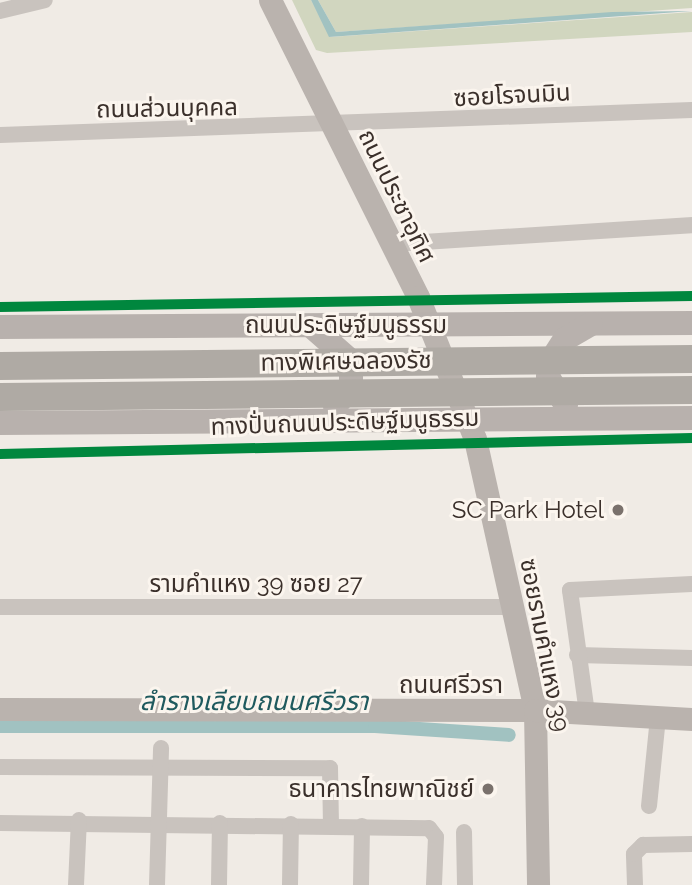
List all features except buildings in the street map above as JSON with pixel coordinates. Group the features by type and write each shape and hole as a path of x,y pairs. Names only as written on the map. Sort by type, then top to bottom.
{"highway":[{"name":"ทางพิเศษฉลองรัช","path":"0,366 692,359"},
{"name":"ทางพิเศษฉลองรัช","path":"0,397 692,390"}],"main road":[{"name":"ถนนประชาอุทิศ","path":"270,0 430,324 467,419"},
{"path":"592,323 556,349 548,377 568,407 598,420"},
{"name":"ถนนประดิษฐ์มนูธรรม","path":"0,327 692,323"},
{"path":"311,326 351,360 351,388 333,409 314,418"},
{"path":"0,423 314,418 692,418"},
{"name":"ซอยรามคำแหง 39","path":"467,419 535,710 538,885"},
{"name":"ถนนศรีวรา","path":"0,709 535,710 692,719"}],"street":[{"path":"0,11 46,0"},
{"name":"ซอยโรจนมิน","path":"334,127 692,110"},
{"name":"ถนนส่วนบุคคล","path":"0,135 334,127"},
{"path":"392,244 692,225"},
{"path":"587,713 570,590 692,584"},
{"name":"รามคำแหง 39 ซอย 27","path":"0,607 512,607"},
{"path":"577,655 692,658"},
{"path":"649,806 658,717"},
{"path":"157,885 161,748"},
{"path":"0,767 330,768 331,825"},
{"path":"76,885 79,820"},
{"path":"0,823 79,820 331,825 434,831 434,885"},
{"path":"219,885 220,823"},
{"path":"290,885 291,824"},
{"path":"361,885 362,826"},
{"path":"464,832 465,885"},
{"path":"635,885 635,854 643,845 692,844"}],"green space":[{"path":"292,0 311,0 330,37 692,12 692,32 327,53 316,50"},
{"path":"318,0 692,0 692,8 336,32"}],"water":[{"path":"311,0 318,0 336,32 612,12 692,11 329,37"}],"waterway":[{"name":"ลำรางเลียบถนนศรีวรา","path":"0,726 375,726 509,735"}],"cycle path":[{"path":"0,307 692,296"},
{"name":"ทางปั่นถนนประดิษฐ์มนูธรรม","path":"0,454 692,438"}],"place":[{"name":"SC Park Hotel","path":"618,510"},
{"name":"ธนาคารไทยพาณิชย์","path":"488,789"}]}
